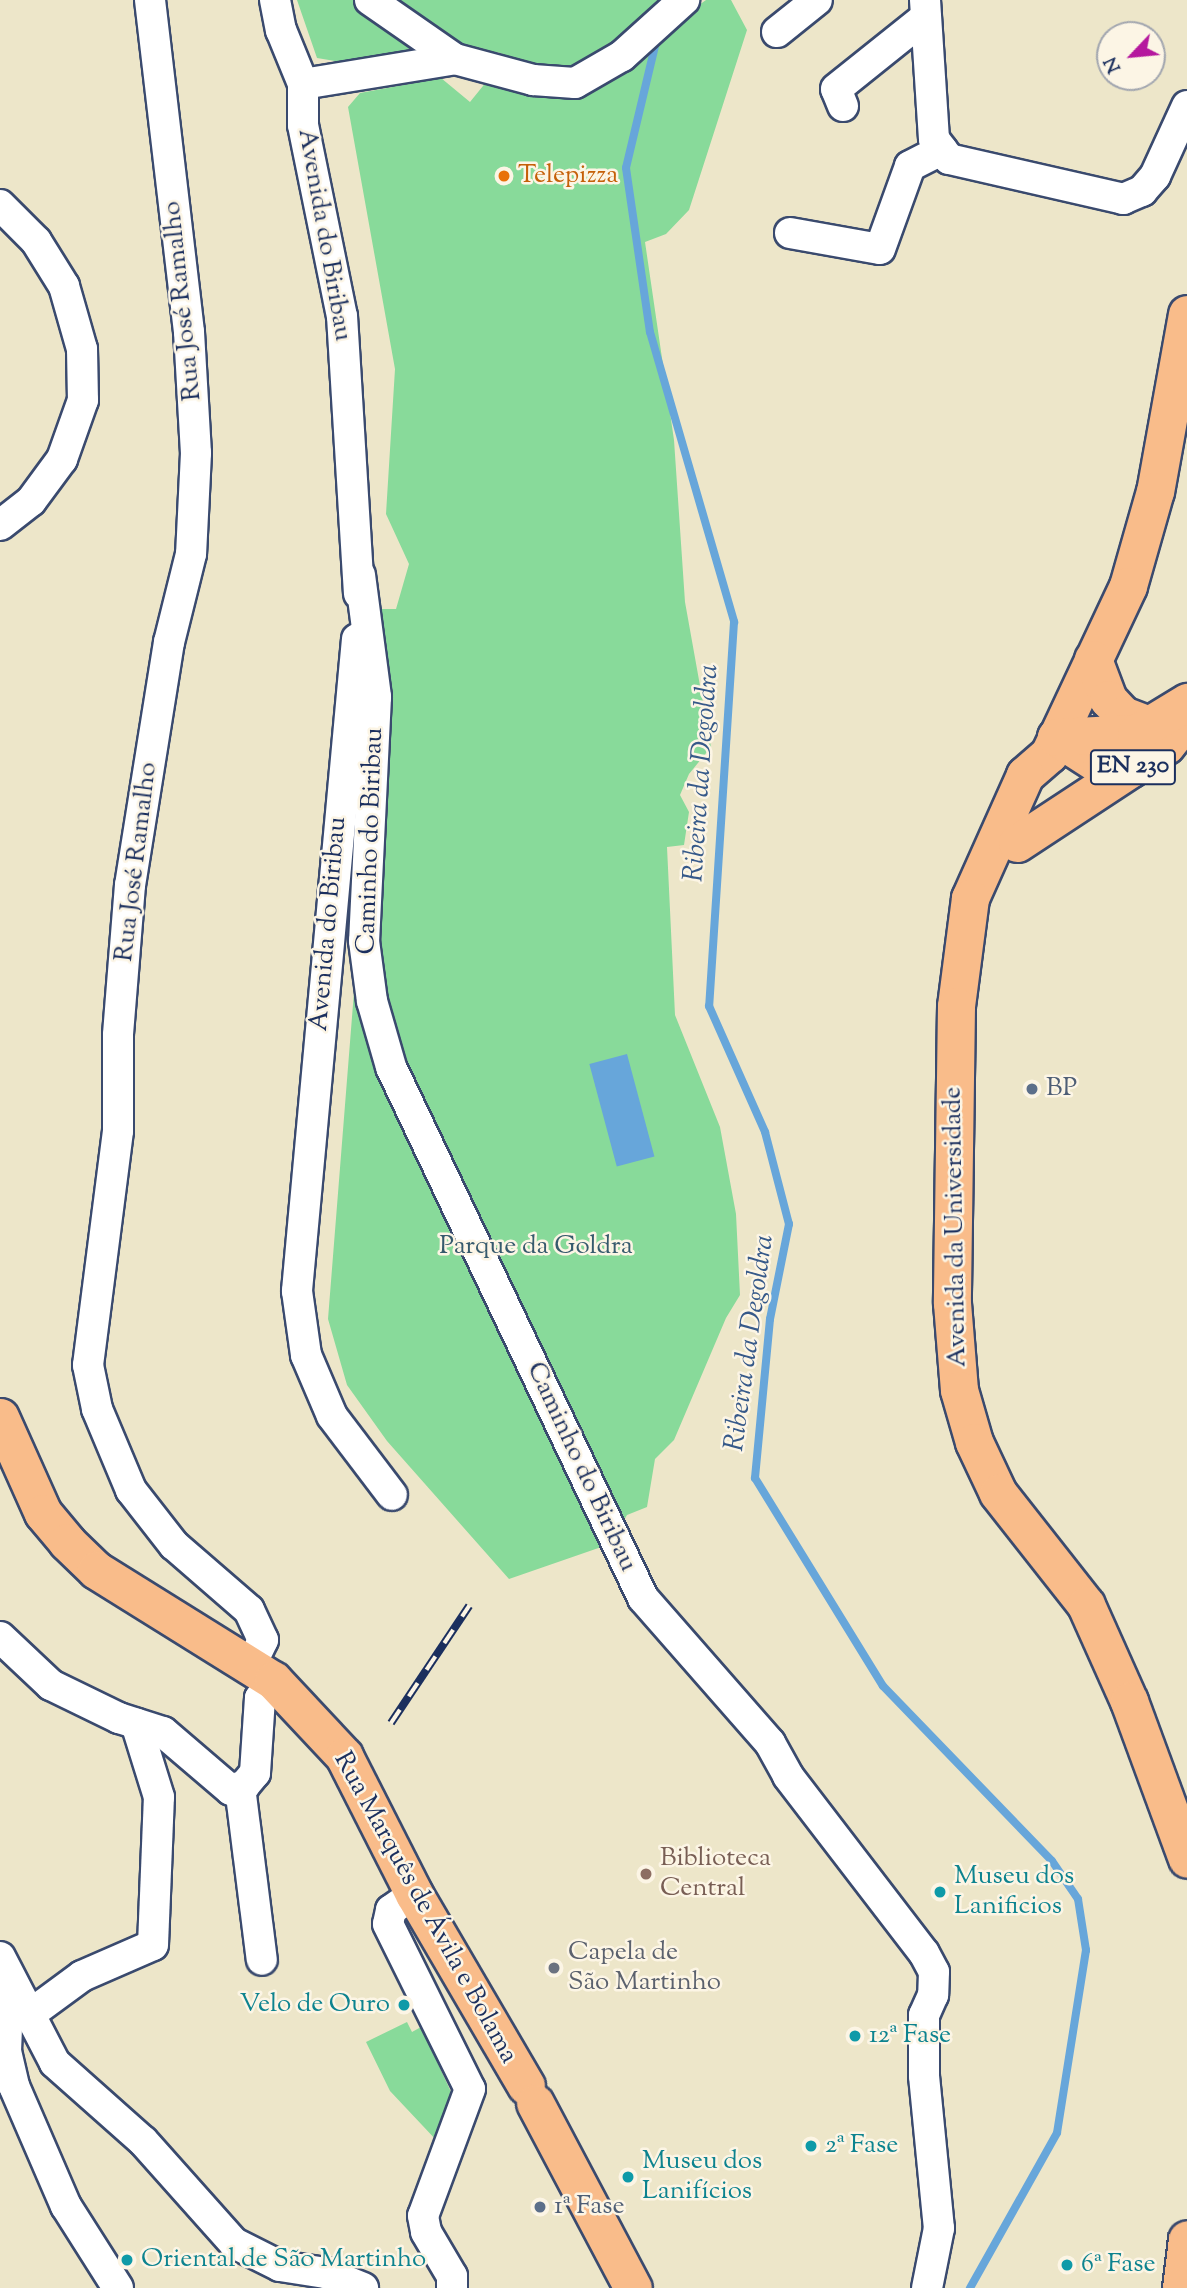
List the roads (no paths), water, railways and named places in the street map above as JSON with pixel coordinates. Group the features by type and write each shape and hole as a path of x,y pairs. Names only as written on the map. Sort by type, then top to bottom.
{"main road":[{"name":"Avenida da Universidade","path":"1187,314 1155,491 1128,586 1052,745 1025,775 982,864 970,898 970,916 956,1006 952,1303 958,1390 974,1442 998,1493 1086,1605 1129,1701 1187,1859"},
{"name":"EN 230","path":"1093,659 1108,699 1123,715 1151,726"},
{"name":"EN 230","path":"1052,745 1119,736 1151,726 1187,703"},
{"name":"EN 230","path":"1017,843 1167,745 1178,730 1187,703"},
{"name":"Avenida da Universidade","path":"970,916 983,910 1054,767 1052,745"},
{"name":"EN 230","path":"1052,745 1101,766 1131,768"},
{"name":"Rua Marquês de Ávila e Bolama","path":"0,1417 43,1513 67,1542 96,1570 262,1673 344,1756 414,1894 531,2095 633,2288"},
{"path":"1181,2288 1187,2239"}],"street":[{"name":"Rua José Ramalho","path":"150,0 180,260 196,453 191,554 169,642 130,885 118,1035 118,1131 88,1365 97,1409 131,1490 174,1545 249,1610 263,1640 262,1673"},
{"name":"Avenida do Biribau","path":"275,0 281,30 303,84 303,125 342,316 360,575 297,1291 306,1355 332,1416 392,1495"},
{"path":"370,0 455,58 533,80 575,83 622,56 684,0"},
{"path":"777,32 817,0"},
{"path":"843,106 836,89 925,8"},
{"path":"925,8 929,103 934,139 949,159 975,168 1124,199 1142,191 1155,176 1187,106"},
{"path":"303,84 455,58"},
{"path":"790,233 880,249 910,166 942,150"},
{"path":"0,205 36,241 64,286 82,349 83,400 62,459 31,501 0,525"},
{"name":"Caminho do Biribau","path":"360,575 376,697 365,941 372,1001 391,1067 643,1598 770,1743 788,1776 924,1953 934,1972 933,1995 924,2015 924,2076 939,2228 927,2288"},
{"path":"0,1637 51,1685 136,1723 163,1732 232,1790 240,1787 255,1773 262,1673"},
{"path":"29,2015 82,1976 153,1945 159,1797 136,1723"},
{"path":"240,1787 262,1960"},
{"path":"414,1894 391,1910 388,1924 470,2089 423,2216 426,2232 452,2276 452,2288"},
{"path":"5,1968 55,2063 143,2141 234,2243 281,2266 326,2273 363,2288"},
{"path":"5,1968 6,2051 14,2086 66,2206 118,2288"}],"water":[{"path":"627,1054 654,1156 617,1166 589,1064"}],"waterway":[{"name":"Ribeira da Degoldra","path":"655,46 626,168 650,332 734,622 709,1006 765,1132 789,1224 770,1319 755,1478 883,1686 1052,1861 1078,1899 1086,1950 1057,2133 970,2288"}],"railway":[{"path":"391,1723 469,1606"}],"place":[{"name":"Telepizza","path":"504,176"},
{"name":"BP","path":"1032,1089"},
{"name":"Biblioteca Central","path":"646,1874"},
{"name":"Museu dos Lanificios","path":"940,1892"},
{"name":"Capela de São Martinho","path":"554,1968"},
{"name":"Velo de Ouro","path":"404,2005"},
{"name":"12ª Fase","path":"855,2036"},
{"name":"2ª Fase","path":"811,2146"},
{"name":"Museu dos Lanifícios","path":"628,2177"},
{"name":"1ª Fase","path":"540,2207"},
{"name":"Oriental de São Martinho","path":"127,2260"},
{"name":"6ª Fase","path":"1067,2265"}],"park label":[{"name":"Parque da Goldra","path":"536,1247"}]}
